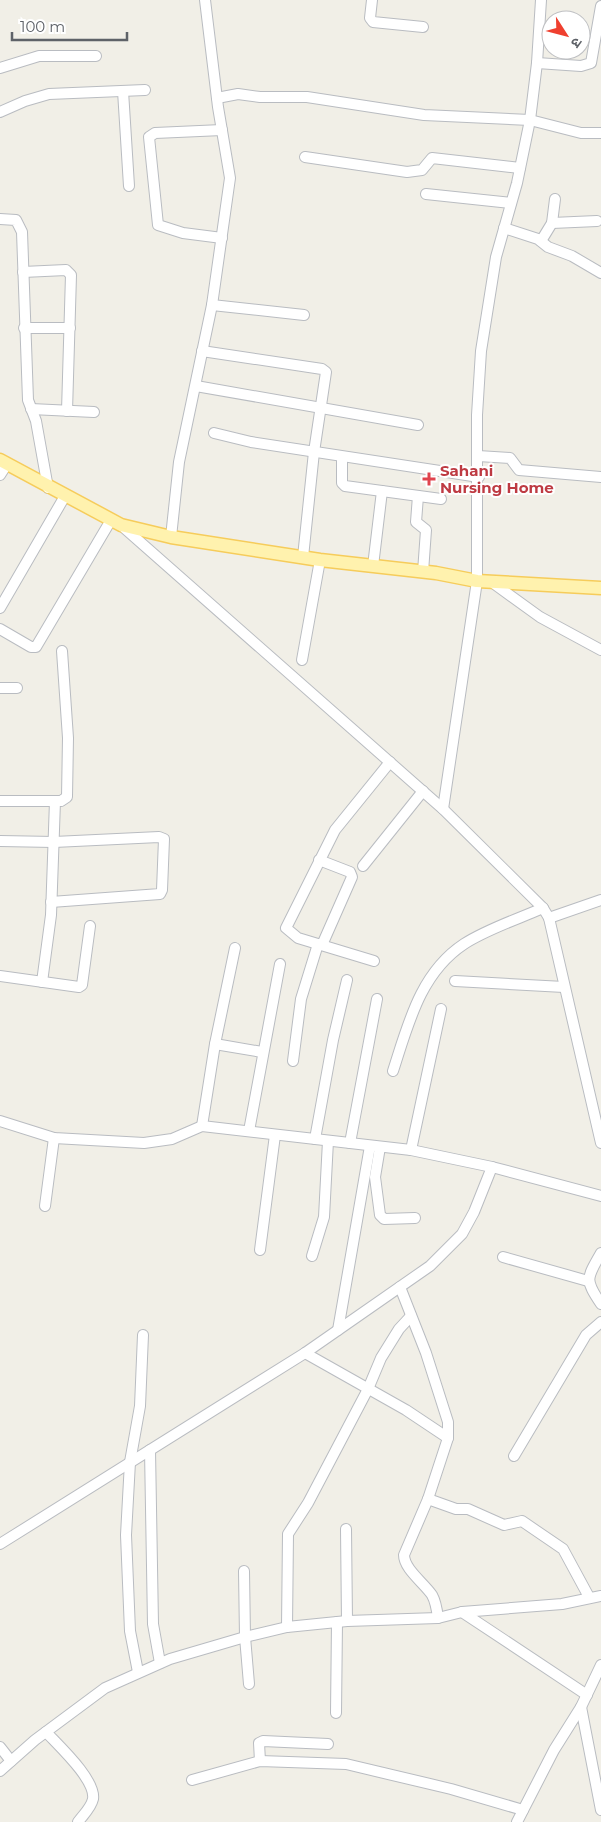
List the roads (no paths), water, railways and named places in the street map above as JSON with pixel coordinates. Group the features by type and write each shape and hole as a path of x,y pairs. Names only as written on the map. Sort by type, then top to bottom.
{"main road":[{"path":"2,466 116,523 171,537 320,560 423,572 493,583 601,588"}],"street":[{"path":"171,537 180,462 212,305 230,178 217,98 205,0"},
{"path":"372,0 370,18 373,22 423,27"},
{"path":"444,809 477,581 479,477 477,415 481,350 496,257 520,168 530,120 537,63 541,0"},
{"path":"537,63 587,66 593,60 601,6"},
{"path":"0,68 39,56 96,56"},
{"path":"0,112 25,101 49,94 145,90"},
{"path":"123,91 129,186"},
{"path":"217,98 238,94 301,96 424,115 530,120 581,133 601,133"},
{"path":"222,130 155,133 149,137 158,225 183,233 222,238"},
{"path":"304,157 408,172 422,170 432,158 520,168"},
{"path":"426,194 511,203"},
{"path":"541,241 552,223 555,199"},
{"path":"0,219 13,218 20,224 28,400 36,420 48,488"},
{"path":"552,223 597,221"},
{"path":"504,228 541,241 548,248 572,256 601,273"},
{"path":"23,272 66,270 70,272 67,411"},
{"path":"212,305 304,315"},
{"path":"24,328 70,328"},
{"path":"202,351 322,369 326,374 314,452 303,557"},
{"path":"196,386 418,425"},
{"path":"31,409 94,412"},
{"path":"214,433 342,457 479,477"},
{"path":"478,456 510,458 519,470 601,477"},
{"path":"342,457 343,485 442,499"},
{"path":"372,566 382,491"},
{"path":"0,608 65,496"},
{"path":"418,496 416,522 426,530 423,572"},
{"path":"0,629 31,647 36,647 116,523 444,809 543,908 549,918 601,1143"},
{"path":"302,660 320,560"},
{"path":"493,583 540,617 601,650"},
{"path":"0,801 55,801 65,799 67,794 68,738 62,651"},
{"path":"0,688 17,688"},
{"path":"374,961 298,938 286,928 335,830 390,762"},
{"path":"363,866 424,792"},
{"path":"42,982 51,902 55,801"},
{"path":"0,841 54,842 159,837 164,839 162,890 160,894 51,902"},
{"path":"293,1061 301,999 320,944 352,877 350,872 319,860"},
{"path":"549,918 601,900"},
{"path":"393,1071 419,996 429,977 465,943 543,908"},
{"path":"0,976 82,985 90,926"},
{"path":"202,1126 215,1044 235,948"},
{"path":"249,1131 262,1052 280,964"},
{"path":"316,1139 333,1040 347,980"},
{"path":"455,981 564,986"},
{"path":"350,1143 378,999"},
{"path":"411,1150 441,1009"},
{"path":"215,1044 262,1052"},
{"path":"0,1121 54,1138 144,1143 172,1139 202,1126 411,1150 492,1167 601,1196"},
{"path":"260,1250 275,1135"},
{"path":"45,1206 54,1138"},
{"path":"312,1256 325,1211 328,1141"},
{"path":"375,1146 375,1176 380,1215 384,1219 415,1218"},
{"path":"338,1330 352,1241 375,1146"},
{"path":"0,1544 305,1353 430,1266 462,1234 474,1212 492,1167"},
{"path":"601,1253 588,1276 588,1281 601,1304"},
{"path":"503,1257 588,1281"},
{"path":"400,1288 447,1417 448,1438 428,1499 404,1559 432,1595 438,1618"},
{"path":"287,1627 288,1534 308,1503 368,1389 389,1344 411,1316"},
{"path":"514,1456 586,1335 601,1322"},
{"path":"138,1672 130,1631 126,1535 130,1462 140,1406 143,1335"},
{"path":"305,1353 448,1438"},
{"path":"150,1450 154,1629 160,1663"},
{"path":"428,1499 456,1509 468,1509 504,1525 522,1521 563,1549 590,1597"},
{"path":"336,1713 346,1530"},
{"path":"244,1571 244,1637 249,1684"},
{"path":"0,1771 46,1732 105,1688 160,1663 244,1637 287,1627 342,1622 438,1618 462,1612 562,1604 601,1596"},
{"path":"462,1612 587,1695"},
{"path":"517,1822 554,1750 582,1707 601,1665"},
{"path":"582,1707 601,1810"},
{"path":"46,1732 90,1784 93,1798 90,1807 78,1822"},
{"path":"260,1761 259,1743 263,1741 328,1744"},
{"path":"0,1747 11,1761"},
{"path":"192,1780 260,1761 346,1764 451,1789 523,1810"}],"place":[{"name":"Sahani Nursing Home","path":"429,479"}]}
